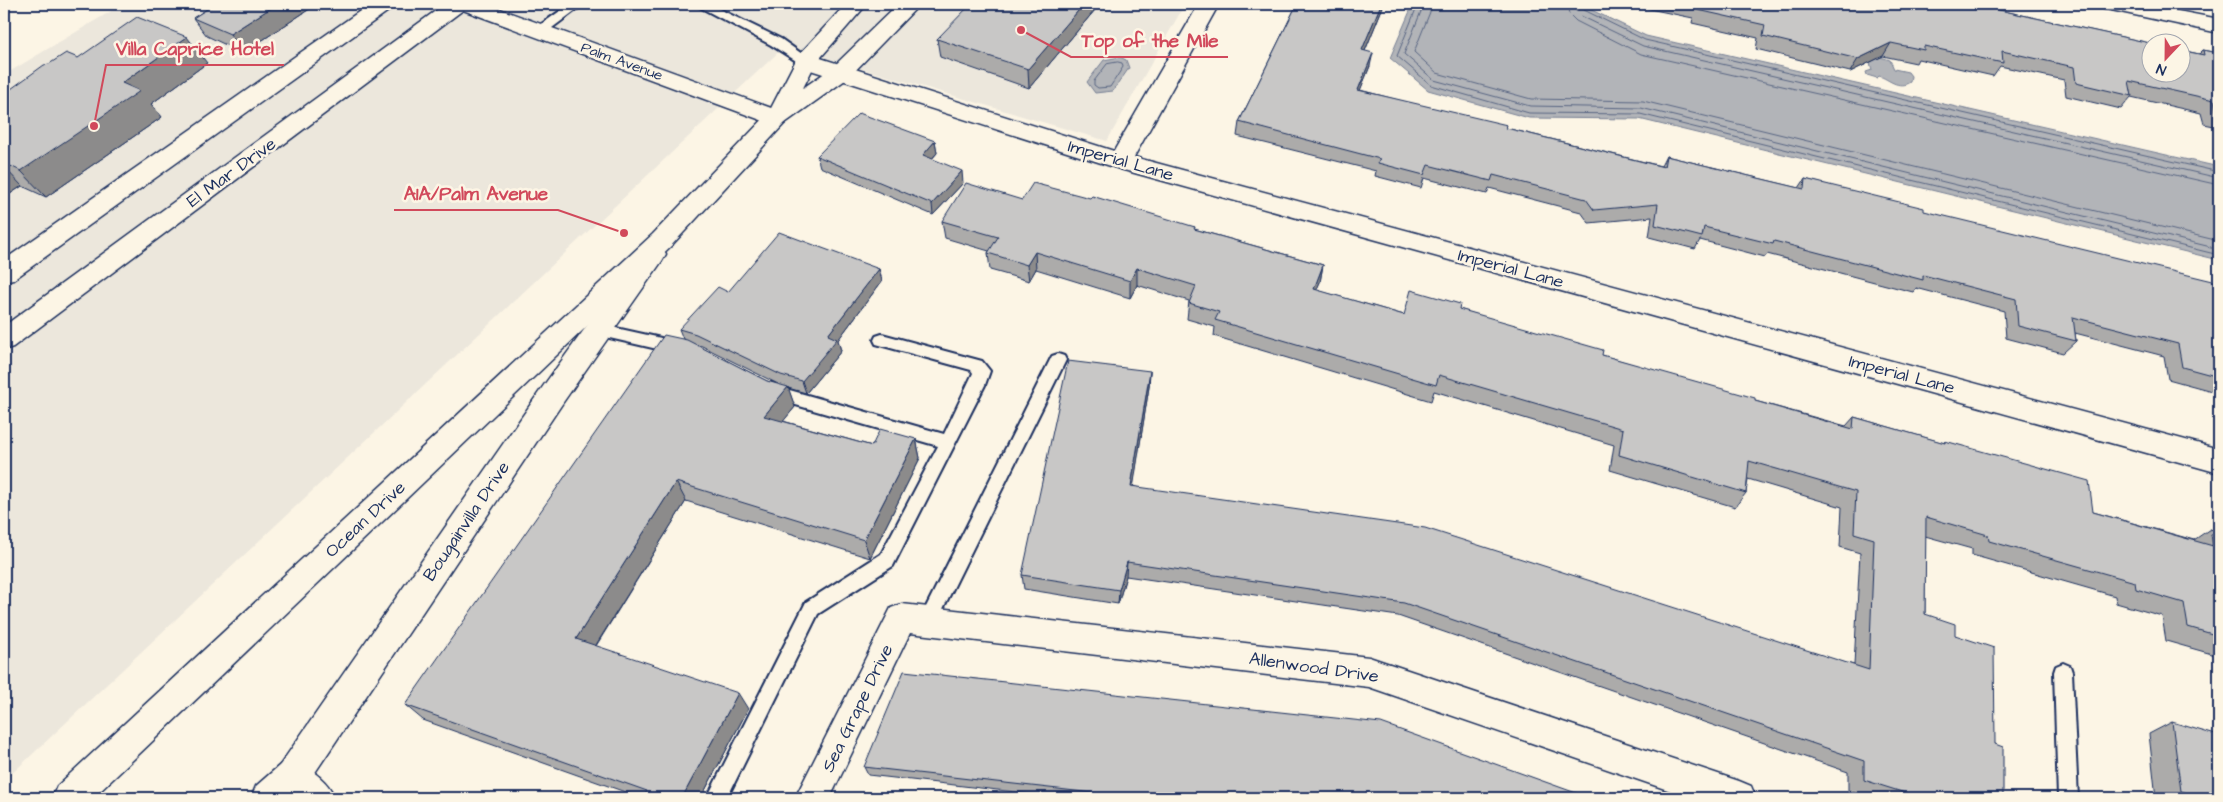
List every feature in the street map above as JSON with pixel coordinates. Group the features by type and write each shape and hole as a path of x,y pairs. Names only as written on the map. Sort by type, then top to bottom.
{"street":[{"path":"4,273 384,4"},
{"name":"El Mar Drive","path":"4,340 458,4"},
{"name":"Palm Avenue","path":"467,4 778,118"},
{"path":"778,118 806,61 858,4"},
{"path":"662,240 778,118 840,73 910,4"},
{"path":"1120,161 1209,4"},
{"path":"2112,4 2219,26"},
{"name":"Imperial Lane","path":"806,61 1120,161 2219,461"},
{"name":"Bougainvilla Drive","path":"280,788 662,240"},
{"name":"Ocean Drive","path":"69,798 662,240"},
{"name":"Sea Grape Drive","path":"812,798 915,619"},
{"name":"Allenwood Drive","path":"915,619 1369,672 1739,798"},
{"path":"280,788 318,798"}],"lane":[{"path":"540,31 578,4"},
{"path":"700,4 776,42 806,61"},
{"path":"598,330 644,339 692,352"},
{"path":"717,798 812,608 887,560 977,385 982,371 976,365 882,340"},
{"path":"915,619 1058,360"},
{"path":"755,381 782,394 948,442"},
{"path":"2063,672 2068,798"}],"shaded area":[{"path":"123,4 1185,4 1107,141 785,46 4,781 4,75"}],"water":[{"path":"1413,4 1579,4 1646,36 2219,167 2219,260 1639,119 1529,118 1428,90 1390,58"},
{"path":"1877,56 1890,60 1894,69 1908,72 1911,76 1910,82 1902,85 1879,76 1877,78 1867,75 1866,72 1872,70 1869,59"},
{"path":"1120,57 1126,60 1129,68 1113,91 1095,93 1087,82 1104,60"}],"building":[{"path":"215,4 277,4 230,34 193,18"},
{"path":"971,4 1084,4 1028,69 937,39"},
{"path":"1297,4 1381,4 1362,50 1373,53 1358,90 1507,125 1506,128 1664,167 1666,156 1804,189 1805,179 1924,208 1924,211 2217,282 2219,292 2219,377 2182,367 2178,344 2073,317 2076,341 2018,326 2016,299 1923,275 1923,280 1774,241 1773,244 1704,227 1702,237 1655,225 1658,204 1594,210 1586,199 1493,175 1491,181 1428,165 1424,175 1378,163 1380,159 1239,122"},
{"path":"1699,4 1972,4 2140,41 2140,82 2190,82 2190,52 2204,55 2203,50 2219,53 2219,112 2216,111 2214,100 2129,81 2132,96 2076,83 2074,67 2002,51 2003,63 1924,46 1924,50 1891,43 1858,59 1763,36 1765,25 1698,10"},
{"path":"137,17 187,37 122,83 140,91 21,171 4,163 4,94 44,65 49,64 66,53 78,58"},
{"path":"859,113 935,141 923,155 962,171 932,204 817,156"},
{"path":"966,183 1022,200 1033,183 1090,198 1092,196 1195,227 1194,229 1323,265 1314,289 1404,315 1411,290 1460,304 1459,309 1603,350 1602,355 1755,398 1755,401 1853,429 1854,417 2089,481 2093,512 2213,546 2210,529 2219,532 2219,636 2188,627 2184,603 2136,589 2135,582 1989,541 1988,535 1926,517 1925,614 1955,624 1955,635 1994,648 1995,744 2003,747 2003,798 1921,798 1864,780 1864,761 1404,603 1127,562 1119,590 1022,575 1068,361 1150,371 1131,486 1425,528 1869,670 1874,539 1854,533 1856,492 1749,461 1746,493 1619,455 1623,429 1439,375 1436,385 1215,320 1219,312 1189,303 1196,286 1137,268 1130,281 1035,252 1027,265 988,253 998,237 942,221"},
{"path":"779,232 879,269 828,335 837,339 802,381 781,375 696,334 679,329 718,287 728,292"},
{"path":"664,335 687,340 767,381 788,387 764,416 872,446 880,429 916,439 864,540 676,482 576,639 738,693 682,798 643,798 647,791 405,705"},
{"path":"904,671 1381,723 1590,798 1137,798 864,767"},
{"path":"2172,722 2219,736 2219,798 2204,798 2181,791"}],"place":[{"name":"Top of the Mile","path":"1021,30"},
{"name":"Villa Caprice Hotel","path":"94,126"},
{"name":"A1A/Palm Avenue","path":"624,233"}]}
